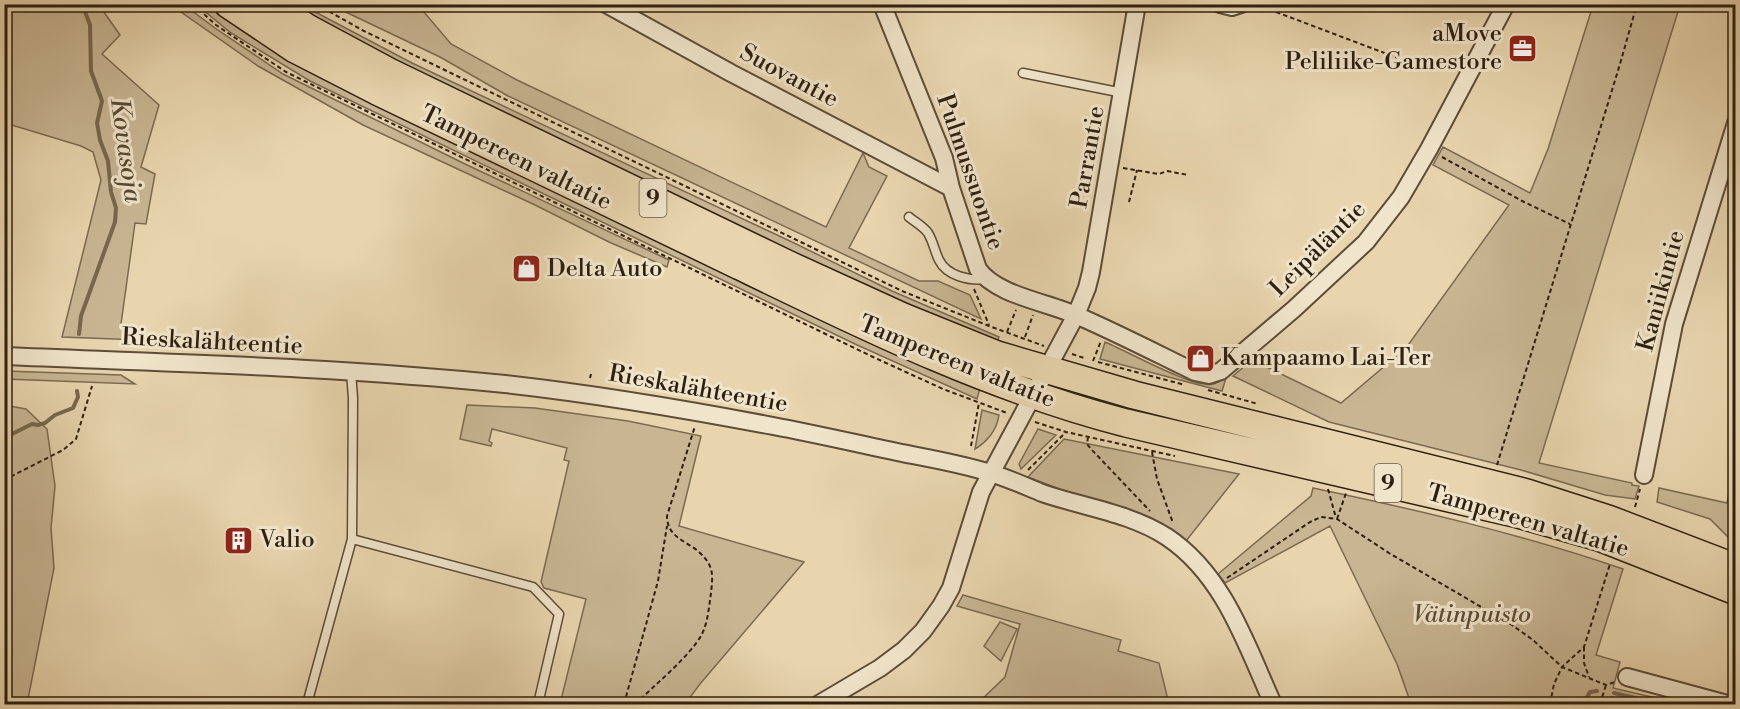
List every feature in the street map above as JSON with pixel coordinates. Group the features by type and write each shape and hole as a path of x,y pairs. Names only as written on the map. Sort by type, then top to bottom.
{"highway":[{"name":"Tampereen valtatie","path":"228,4 295,49 398,101 889,338 982,377 1078,410 1126,423 1518,514 1599,537 1736,591"},
{"name":"Tampereen valtatie","path":"269,4 309,29 389,72 789,265 903,317 997,355 1142,397 1527,493 1608,519 1736,568"}],"street":[{"name":"Suovantie","path":"606,4 730,73 951,188"},
{"name":"Pulmussuontie","path":"882,4 944,158 951,188 978,269 986,279 1001,287 1076,315"},
{"name":"Parrantie","path":"1076,315 1091,272 1137,4"},
{"path":"1220,4 1232,7 1241,4"},
{"name":"Leipäläntie","path":"1076,315 1195,372 1209,375 1221,372 1294,309 1366,242 1401,197 1444,122 1506,4"},
{"name":"Kaniikintie","path":"1644,475 1674,324 1736,123"},
{"path":"819,705 894,658 915,640 931,621 951,588 978,498 1076,315"},
{"name":"Rieskalähteentie","path":"4,356 351,372 521,386 699,412 992,473 1041,492 1141,523 1174,543 1205,570 1216,585 1235,620 1273,705"},
{"path":"1627,677 1727,705"}],"lane":[{"path":"1023,73 1123,93"},
{"path":"909,217 927,232 945,270 959,277 986,279"},
{"path":"307,705 352,539 351,372"},
{"path":"352,539 533,587 559,614 538,705"}],"path":[{"path":"193,4 216,25 286,72 873,357 995,409"},
{"path":"316,4 362,30 902,291 1038,344"},
{"path":"1255,4 1403,60"},
{"path":"1496,468 1637,4"},
{"path":"1438,154 1524,202 1570,224"},
{"path":"1124,168 1159,174 1167,171 1188,175"},
{"path":"1129,202 1137,170"},
{"path":"969,278 989,326"},
{"path":"1007,332 1022,295"},
{"path":"1025,339 1033,315"},
{"path":"1093,361 1106,329"},
{"path":"590,378 591,374"},
{"path":"4,480 63,450 76,439 92,386"},
{"path":"971,446 979,403"},
{"path":"624,705 658,581 667,516 699,412"},
{"path":"1017,482 1066,432"},
{"path":"1088,437 1087,444 1092,450 1157,518 1158,532"},
{"path":"1152,452 1174,528 1174,543"},
{"path":"1634,509 1644,475"},
{"path":"1328,487 1336,519"},
{"path":"1336,519 1347,491"},
{"path":"1216,585 1310,522 1321,517 1336,519 1512,625 1533,640 1562,667 1606,685 1627,677"},
{"path":"635,705 689,651 701,636 706,624 712,569 707,559 667,526"},
{"path":"1589,677 1584,663 1584,647 1611,560"},
{"path":"1550,705 1554,684 1562,667 1584,647"},
{"path":"1600,705 1606,685"}],"green space":[{"path":"4,5 99,5 120,35 102,54 159,105 141,167 155,174 146,224 135,223 121,324 141,328 141,340 62,337 101,180 93,152 81,146 5,123"},
{"path":"171,5 184,5 283,74 465,164 669,260 667,267 609,242 363,125 258,66"},
{"path":"197,5 213,5 237,23 980,388 977,399 855,344 310,81 231,33"},
{"path":"285,5 302,5 412,63 892,291 999,337 996,345 646,187"},
{"path":"331,5 418,5 451,44 517,80 826,227 863,153 869,167 887,176 849,248 919,281 938,281 970,295 981,319 508,96 440,57"},
{"path":"1593,5 1680,5 1539,463 1632,483 1632,485 1639,486 1635,499 1605,495 1521,470 1329,422 1233,376 1252,360 1341,403 1406,348 1509,205 1433,165 1443,147 1530,193 1548,149"},
{"path":"1105,342 1191,381 1213,384 1226,378 1222,391 1100,359"},
{"path":"5,371 121,375 135,384 5,379"},
{"path":"4,405 26,409 47,429 55,486 51,528 54,568 27,704 5,704"},
{"path":"467,405 535,408 628,421 701,436 679,526 804,562 685,704 560,704 586,599 544,588 541,582 569,461 564,460 567,448 492,429 489,441 492,443 491,446 460,439"},
{"path":"982,410 999,415 991,435 975,449"},
{"path":"1038,429 1056,435 1021,469 1019,464"},
{"path":"1064,439 1239,474 1186,541 1175,533 1028,477"},
{"path":"1735,462 1735,542 1710,519 1657,502 1659,488 1727,503"},
{"name":"Vätinpuisto","path":"1313,488 1469,524 1585,556 1623,569 1596,655 1620,662 1613,688 1665,700 1664,704 1637,704 1611,697 1608,704 1411,704 1397,664 1330,526 1225,583 1218,574 1311,496"},
{"path":"963,595 1121,640 1118,651 1159,663 1169,704 977,704 1005,677 1020,624 957,606"},
{"path":"1000,622 1017,629 1001,661 984,646"}],"waterway":[{"name":"Kovasoja","path":"79,334 81,316 115,222 116,208 111,192 108,161 100,140 97,123 102,101 91,71 90,25 82,4"},
{"name":"Kovasoja","path":"4,438 32,424 45,423 55,415 73,408 78,397 77,391"},
{"path":"1583,704 1590,692 1597,691"},
{"path":"1614,693 1661,704"}],"place":[{"name":"aMove Peliliike-Gamestore","path":"1523,48"},
{"name":"Delta Auto","path":"526,269"},
{"name":"Kampaamo Lai-Ter","path":"1200,358"},
{"name":"Valio","path":"238,540"}]}
